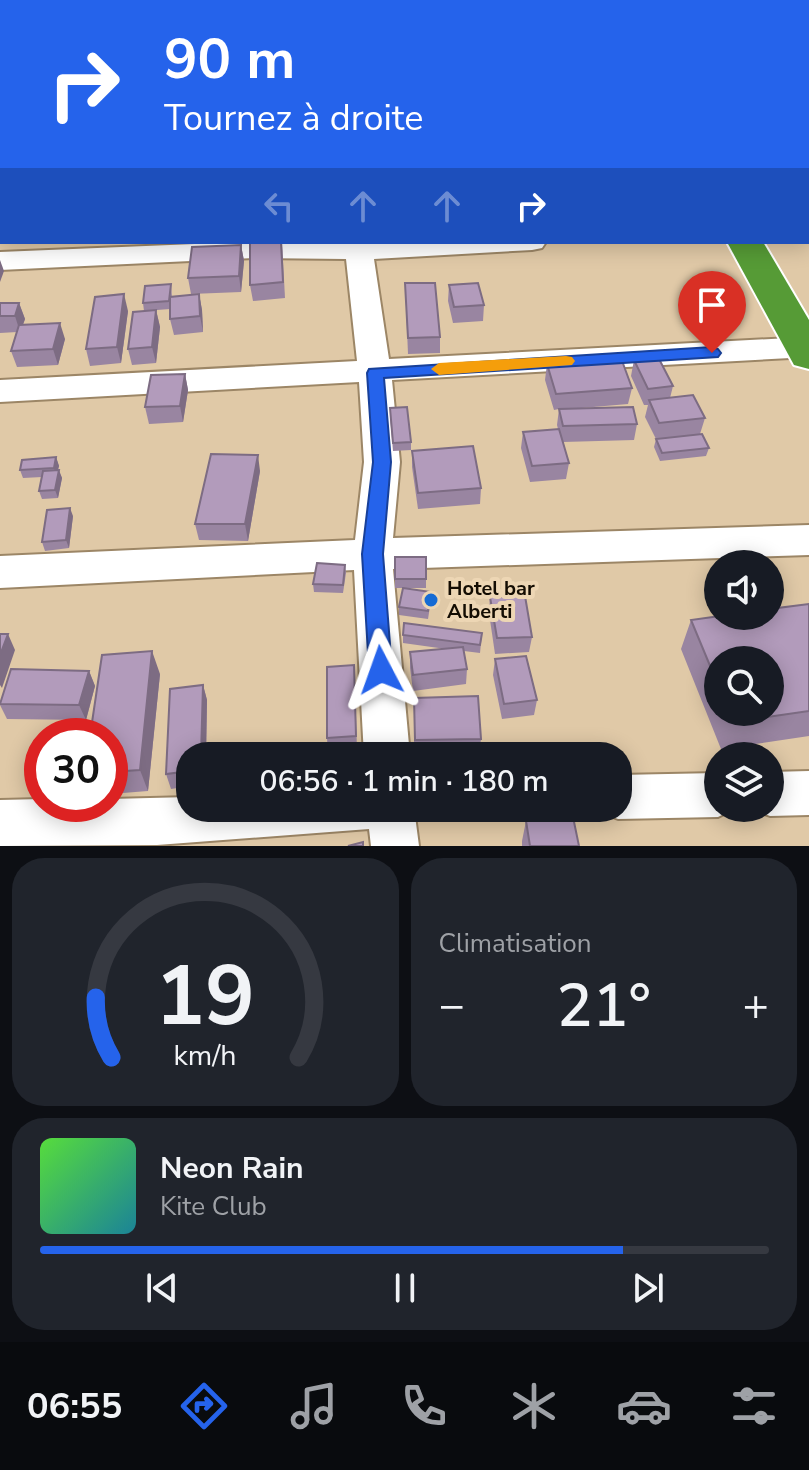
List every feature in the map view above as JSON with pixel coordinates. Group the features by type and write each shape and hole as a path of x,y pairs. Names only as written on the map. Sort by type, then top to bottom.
{"highway":[{"path":"746,244 807,350"}],"street":[{"path":"0,261 446,244"},
{"path":"359,246 375,373 382,462 372,554 386,742"},
{"path":"0,391 807,350"},
{"path":"0,572 372,554 809,540"},
{"path":"784,794 809,793"},
{"path":"632,797 704,795"},
{"path":"0,823 176,821"},
{"path":"392,822 395,846"}],"building":[{"path":"250,244 281,244 283,282 250,285"},
{"path":"241,245 239,276 188,278 192,247"},
{"path":"405,283 435,283 440,337 408,338"},
{"path":"478,283 484,305 454,307 449,285"},
{"path":"171,284 169,301 143,303 145,286"},
{"path":"124,294 117,347 86,349 95,297"},
{"path":"199,294 200,316 170,319 170,297"},
{"path":"0,303 19,303 15,316 0,316"},
{"path":"156,310 152,347 128,349 133,312"},
{"path":"60,323 53,349 11,351 19,325"},
{"path":"658,357 673,386 648,389 634,360"},
{"path":"621,358 632,388 556,394 547,364"},
{"path":"185,374 180,406 145,407 151,375"},
{"path":"693,395 705,418 659,423 649,400"},
{"path":"407,407 411,442 393,443 390,408"},
{"path":"633,407 637,424 563,426 559,409"},
{"path":"559,429 569,463 532,466 523,432"},
{"path":"702,434 709,448 662,453 656,439"},
{"path":"473,446 481,488 418,493 412,451"},
{"path":"211,454 258,455 245,524 195,524"},
{"path":"56,457 54,468 20,470 22,460"},
{"path":"59,470 55,490 39,491 43,471"},
{"path":"70,508 66,540 42,542 47,510"},
{"path":"395,557 426,557 426,579 395,579"},
{"path":"317,563 345,565 343,585 313,584"},
{"path":"403,588 431,592 428,611 399,607"},
{"path":"525,596 532,637 497,638 490,597"},
{"path":"809,604 809,711 784,715 784,646 704,646 704,651 691,620 704,618 704,630 784,630 784,607"},
{"path":"404,623 482,633 480,645 403,635"},
{"path":"0,634 8,634 0,655"},
{"path":"463,647 467,669 413,675 410,652"},
{"path":"152,651 140,770 128,771 128,718 93,718 102,655"},
{"path":"526,656 537,700 504,704 495,659"},
{"path":"354,665 356,736 327,738 327,667"},
{"path":"11,669 89,671 79,705 0,704"},
{"path":"203,685 201,742 176,742 176,773 166,774 170,689"},
{"path":"478,696 481,739 415,740 414,698"},
{"path":"526,822 574,822 579,846 530,846"}],"slow traffic":[{"path":"439,369 566,361"}],"place":[{"name":"Hotel bar Alberti","path":"431,600"}],"route":[{"path":"381,670 372,554 382,462 375,373 712,353"}]}
